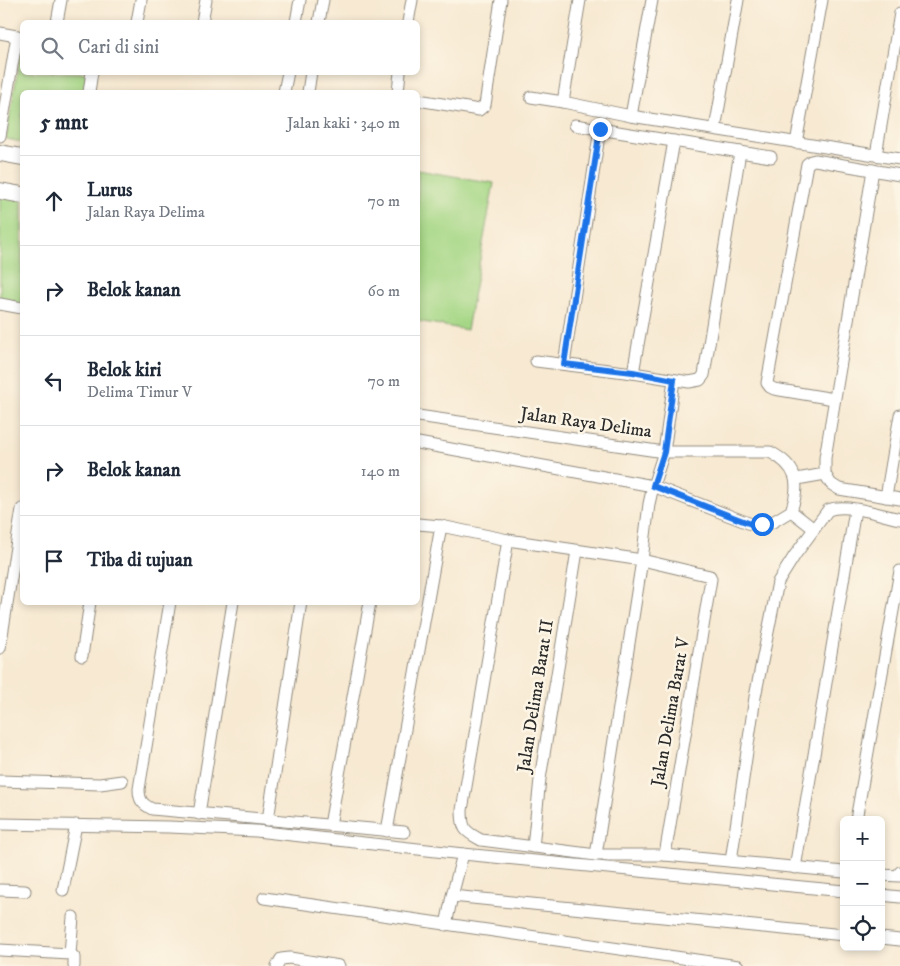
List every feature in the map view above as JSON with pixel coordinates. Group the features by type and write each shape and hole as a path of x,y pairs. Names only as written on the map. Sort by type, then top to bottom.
{"main road":[{"path":"0,153 20,157"},
{"path":"0,191 20,194"}],"street":[{"path":"57,20 61,0"},
{"path":"137,20 141,0"},
{"path":"202,20 206,0"},
{"path":"296,20 300,0"},
{"path":"319,20 323,0"},
{"path":"408,20 412,0"},
{"path":"420,100 479,110 485,105 501,0"},
{"path":"563,102 580,0"},
{"path":"631,116 652,0"},
{"path":"714,129 738,0"},
{"path":"796,143 822,0"},
{"path":"876,155 900,14"},
{"path":"0,33 20,36 0,136"},
{"path":"88,90 91,75"},
{"path":"284,90 287,75"},
{"path":"308,90 311,75"},
{"path":"398,90 400,75"},
{"path":"531,97 631,116 900,159"},
{"path":"576,125 771,157"},
{"path":"564,364 600,129"},
{"path":"633,372 674,141"},
{"path":"536,361 633,372 689,382 700,380 704,376 740,152"},
{"path":"834,399 774,389 767,382 807,164 815,160 900,175"},
{"path":"873,170 834,399 825,458 825,474 830,484 839,489 900,499"},
{"path":"0,304 20,308"},
{"path":"596,855 653,486 664,452 674,380"},
{"path":"886,497 900,415"},
{"name":"Jalan Raya Delima","path":"420,416 664,452 770,452 782,458 791,468 796,479"},
{"path":"420,443 653,486 751,524 771,523 791,511 796,493 796,479 825,474"},
{"path":"731,862 755,697 778,582 828,510 835,508 854,510 900,519"},
{"path":"795,868 854,510"},
{"path":"791,511 814,529"},
{"path":"0,648 20,522"},
{"path":"420,524 441,526 508,540 642,560"},
{"path":"387,831 441,526"},
{"path":"508,540 462,810 464,829 480,840 596,855 665,855 840,872"},
{"name":"Jalan Delima Barat II","path":"534,847 540,779 577,551"},
{"name":"Jalan Delima Barat V","path":"642,560 710,576 711,580 665,855"},
{"path":"857,816 900,571"},
{"path":"82,656 90,605"},
{"path":"170,605 139,796 144,805 152,810 404,832"},
{"path":"199,814 233,605"},
{"path":"268,820 301,605"},
{"path":"330,825 369,605"},
{"path":"0,781 100,784 122,781"},
{"path":"0,824 256,831 463,854 840,891"},
{"path":"63,890 76,826"},
{"path":"446,925 463,854"},
{"path":"885,876 899,876 900,872"},
{"path":"0,890 25,890"},
{"path":"885,895 900,896"},
{"path":"452,896 840,935"},
{"path":"264,898 738,966"},
{"path":"0,950 73,959 73,917"},
{"path":"885,938 900,940"},
{"path":"277,966 281,959 290,958 339,966"}],"green space":[{"path":"20,57 20,75 87,75 84,90 20,90 20,142 6,139"},
{"path":"420,170 494,183 467,330 420,321"},
{"path":"0,196 20,200 20,304 0,299"}],"route":[{"path":"600,129 564,364 633,372 674,380 664,452 653,486 751,524 762,524"}]}
